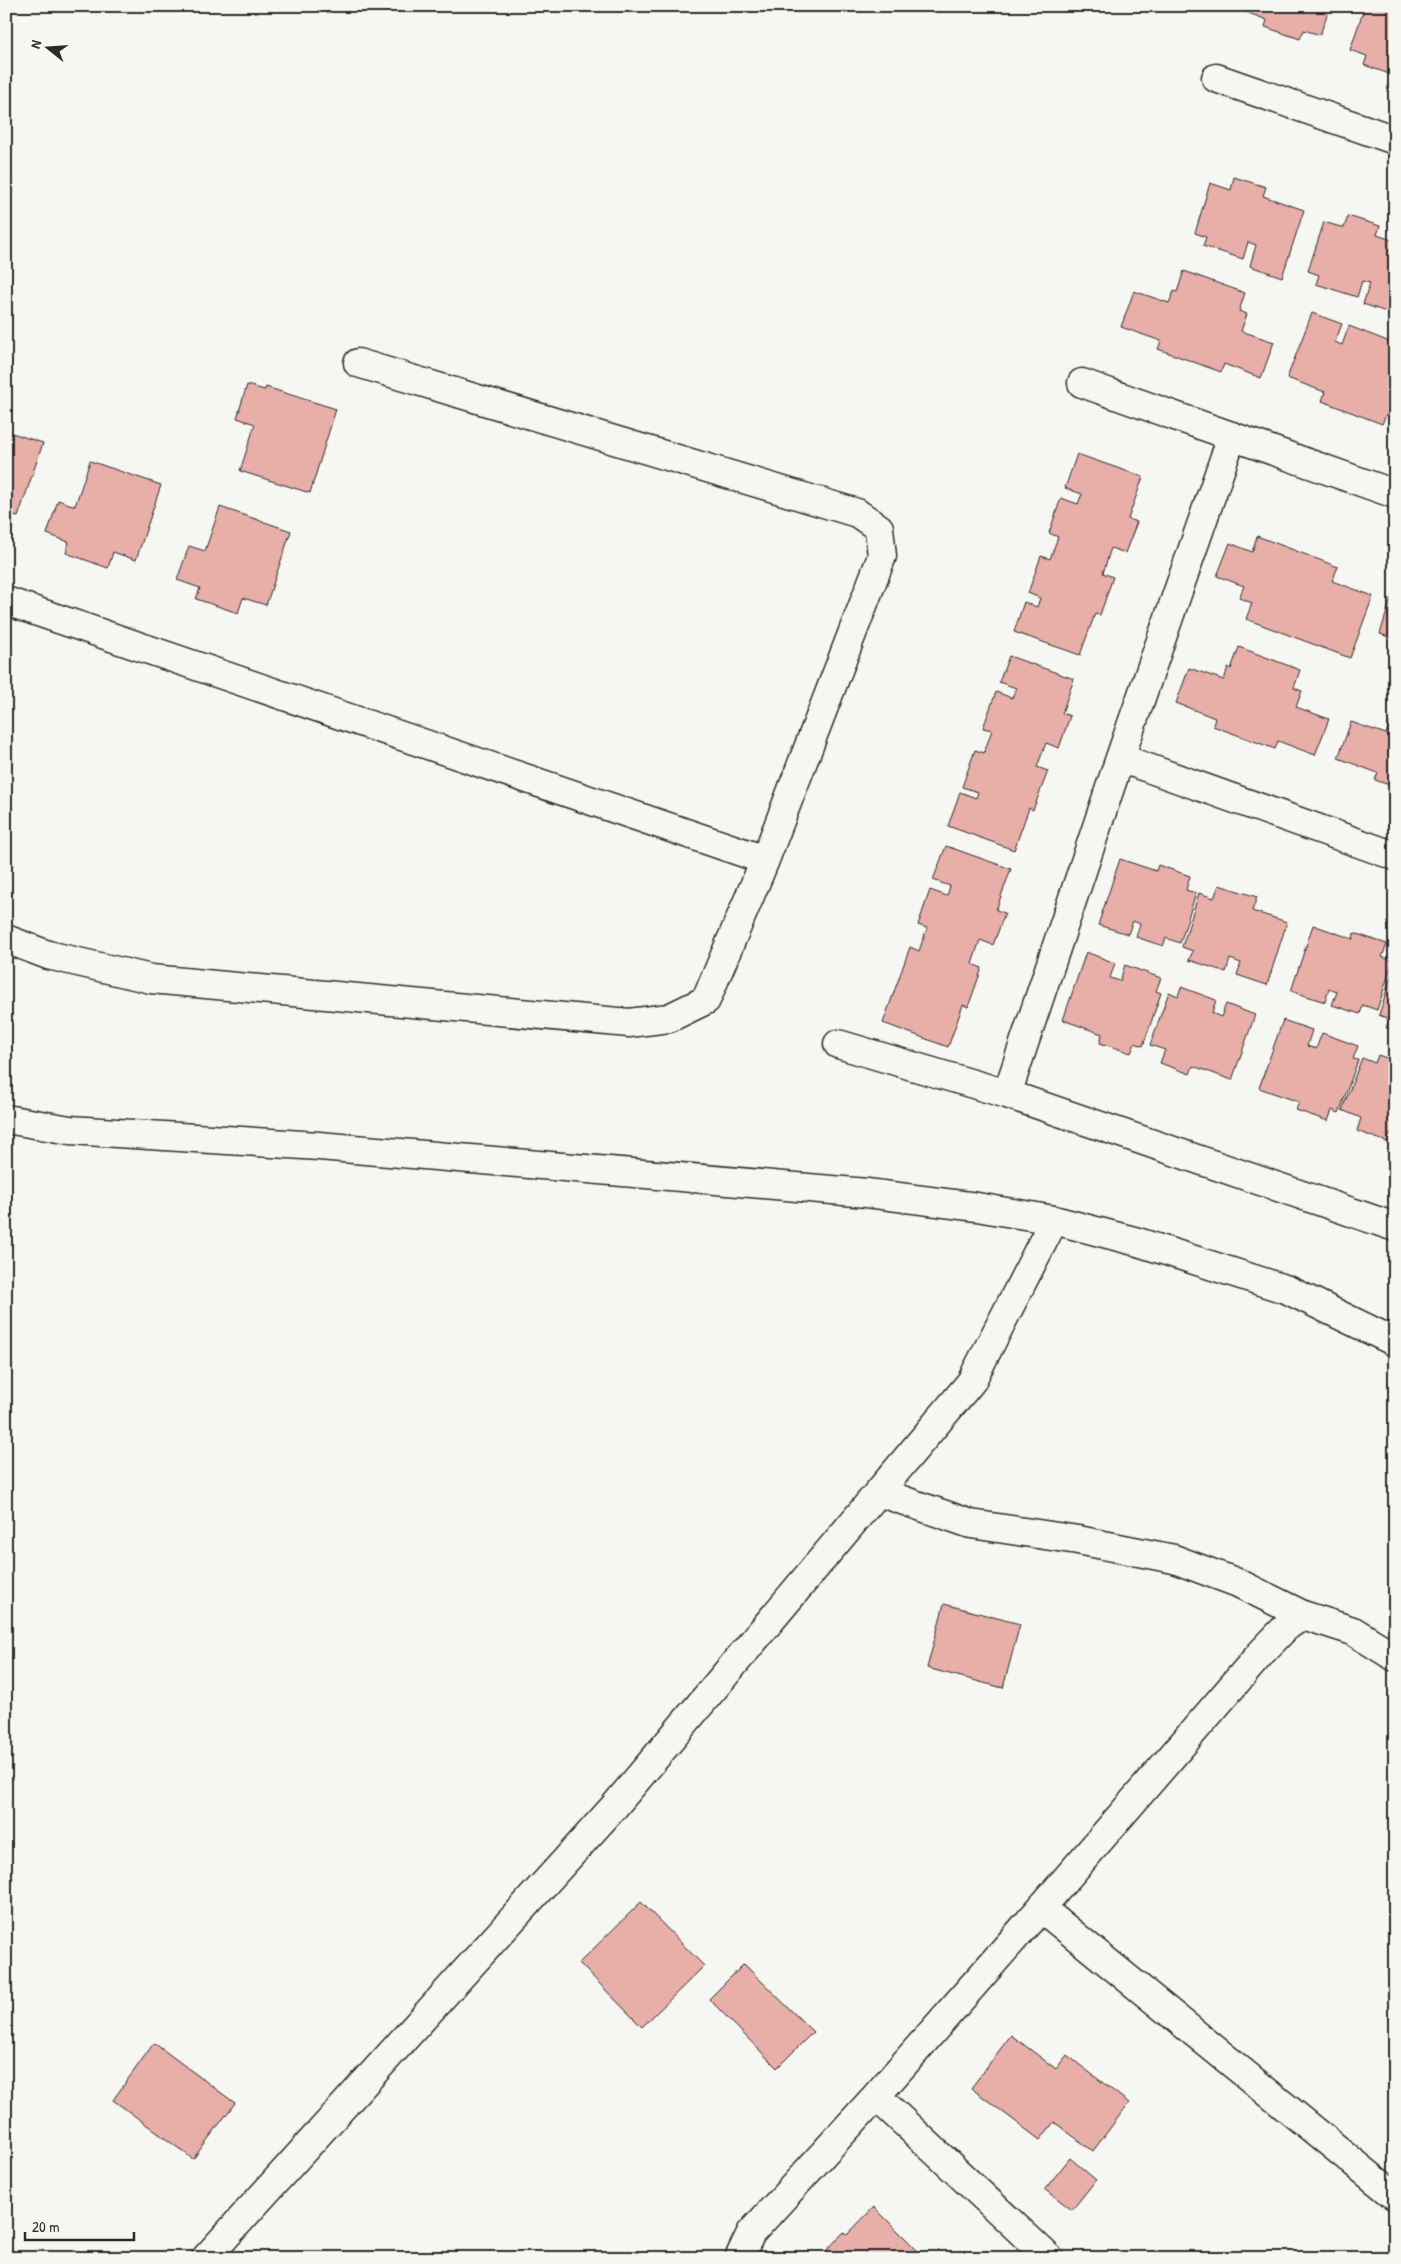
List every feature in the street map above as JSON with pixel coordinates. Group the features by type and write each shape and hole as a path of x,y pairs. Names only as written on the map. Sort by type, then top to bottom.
{"street":[{"path":"1216,78 1395,140"},
{"path":"6,939 48,955 152,979 629,1023 669,1018 706,1000 765,860 882,556 879,528 857,513 358,363"},
{"path":"1082,383 1395,494"},
{"path":"1008,1094 1120,758 1232,436"},
{"path":"6,602 765,860"},
{"path":"1120,758 1395,856"},
{"path":"838,1044 1008,1094 1395,1227"},
{"path":"6,1119 70,1130 328,1147 867,1193 977,1207 1054,1220 1138,1242 1288,1290 1395,1342"},
{"path":"206,2258 613,1808 971,1382 1054,1220"},
{"path":"879,1492 972,1524 1078,1540 1174,1559 1238,1583 1303,1615 1353,1631 1395,1657"},
{"path":"739,2258 751,2233 876,2096 1262,1652 1286,1627 1303,1615"},
{"path":"1041,1908 1395,2196"},
{"path":"876,2096 1049,2258"}],"building":[{"path":"1230,6 1330,6 1320,35 1304,30 1300,39 1265,27 1267,20"},
{"path":"1365,6 1395,6 1395,76 1364,65 1367,56 1350,50"},
{"path":"1234,177 1266,187 1263,196 1304,210 1282,277 1250,266 1256,245 1248,242 1243,259 1203,246 1206,237 1195,233 1210,183 1231,190"},
{"path":"1348,216 1380,226 1377,235 1395,241 1395,315 1363,304 1370,283 1362,281 1357,297 1316,284 1319,275 1308,271 1324,222 1344,228"},
{"path":"1184,271 1245,293 1239,311 1247,314 1241,331 1274,342 1261,378 1224,364 1221,372 1158,349 1161,341 1121,327 1134,291 1169,303 1174,291 1177,292"},
{"path":"1312,313 1342,324 1335,342 1342,345 1349,326 1395,344 1395,419 1386,415 1382,424 1322,401 1325,392 1287,378"},
{"path":"247,385 265,390 266,387 336,409 310,493 240,471 255,424 237,418"},
{"path":"6,431 43,443 18,517 6,514"},
{"path":"1077,454 1143,477 1128,519 1137,522 1125,553 1111,548 1103,573 1113,577 1100,615 1095,614 1080,655 1014,632 1024,602 1037,607 1040,598 1028,593 1041,556 1050,559 1058,537 1049,533 1061,498 1078,504 1082,494 1065,488"},
{"path":"90,461 161,485 136,560 113,552 108,568 66,553 69,542 47,534 58,500 75,506"},
{"path":"220,507 291,531 266,605 243,598 238,613 196,599 200,588 177,580 189,546 205,551"},
{"path":"1257,536 1338,567 1332,581 1373,596 1350,658 1246,619 1252,603 1239,598 1244,586 1217,576 1230,543 1252,552"},
{"path":"1391,598 1395,599 1395,639 1380,634"},
{"path":"1239,647 1300,670 1294,688 1302,691 1296,707 1329,719 1315,755 1278,741 1275,749 1213,726 1215,718 1176,703 1189,668 1224,680 1228,667 1231,669"},
{"path":"1009,656 1074,679 1062,713 1070,716 1059,748 1046,743 1037,767 1048,771 1033,810 1029,808 1014,850 948,826 960,792 976,798 978,792 962,787 975,750 984,753 992,730 983,728 996,692 1012,698 1016,688 999,682"},
{"path":"1395,720 1395,787 1375,780 1378,773 1338,758 1351,722 1386,734 1390,722 1394,723"},
{"path":"946,846 1011,869 996,910 1005,913 993,945 980,940 972,964 982,968 968,1007 963,1005 948,1047 883,1023 910,947 919,951 927,928 918,925 930,890 947,896 950,886 933,880"},
{"path":"1120,859 1156,871 1158,865 1190,876 1186,890 1196,893 1180,943 1166,938 1163,946 1136,937 1140,924 1133,921 1128,934 1098,925"},
{"path":"1219,885 1257,897 1252,911 1287,922 1267,985 1237,975 1241,963 1230,959 1226,972 1189,960 1193,951 1182,947 1199,893 1214,898"},
{"path":"1313,925 1353,939 1354,933 1387,944 1382,957 1393,961 1377,1010 1363,1005 1360,1014 1332,1005 1337,992 1329,989 1325,1002 1291,991"},
{"path":"1086,952 1115,963 1110,978 1120,981 1125,965 1161,978 1156,991 1161,993 1143,1046 1135,1043 1131,1053 1100,1043 1102,1034 1063,1020"},
{"path":"1395,963 1395,1030 1386,1028 1389,1019 1379,1015"},
{"path":"1181,987 1216,1000 1212,1013 1221,1017 1226,1004 1255,1015 1232,1080 1193,1066 1190,1074 1160,1063 1165,1050 1150,1045 1169,992 1178,996"},
{"path":"1283,1020 1312,1030 1307,1046 1316,1049 1322,1033 1358,1046 1353,1059 1358,1060 1339,1113 1332,1110 1328,1121 1296,1110 1299,1102 1259,1088"},
{"path":"1378,1055 1395,1061 1395,1135 1390,1133 1387,1142 1357,1131 1361,1118 1342,1110 1362,1058 1375,1063"},
{"path":"944,1604 1020,1624 1003,1688 927,1668"},
{"path":"641,1902 704,1966 642,2027 579,1963"},
{"path":"744,1964 813,2032 777,2068 709,1999"},
{"path":"1011,2035 1056,2069 1067,2055 1129,2103 1093,2151 1054,2122 1040,2140 971,2088"},
{"path":"154,2043 235,2103 193,2159 113,2100"},
{"path":"1070,2158 1096,2180 1072,2210 1045,2189"},
{"path":"874,2207 925,2258 826,2258 828,2256 825,2252 844,2232 847,2235"}]}
